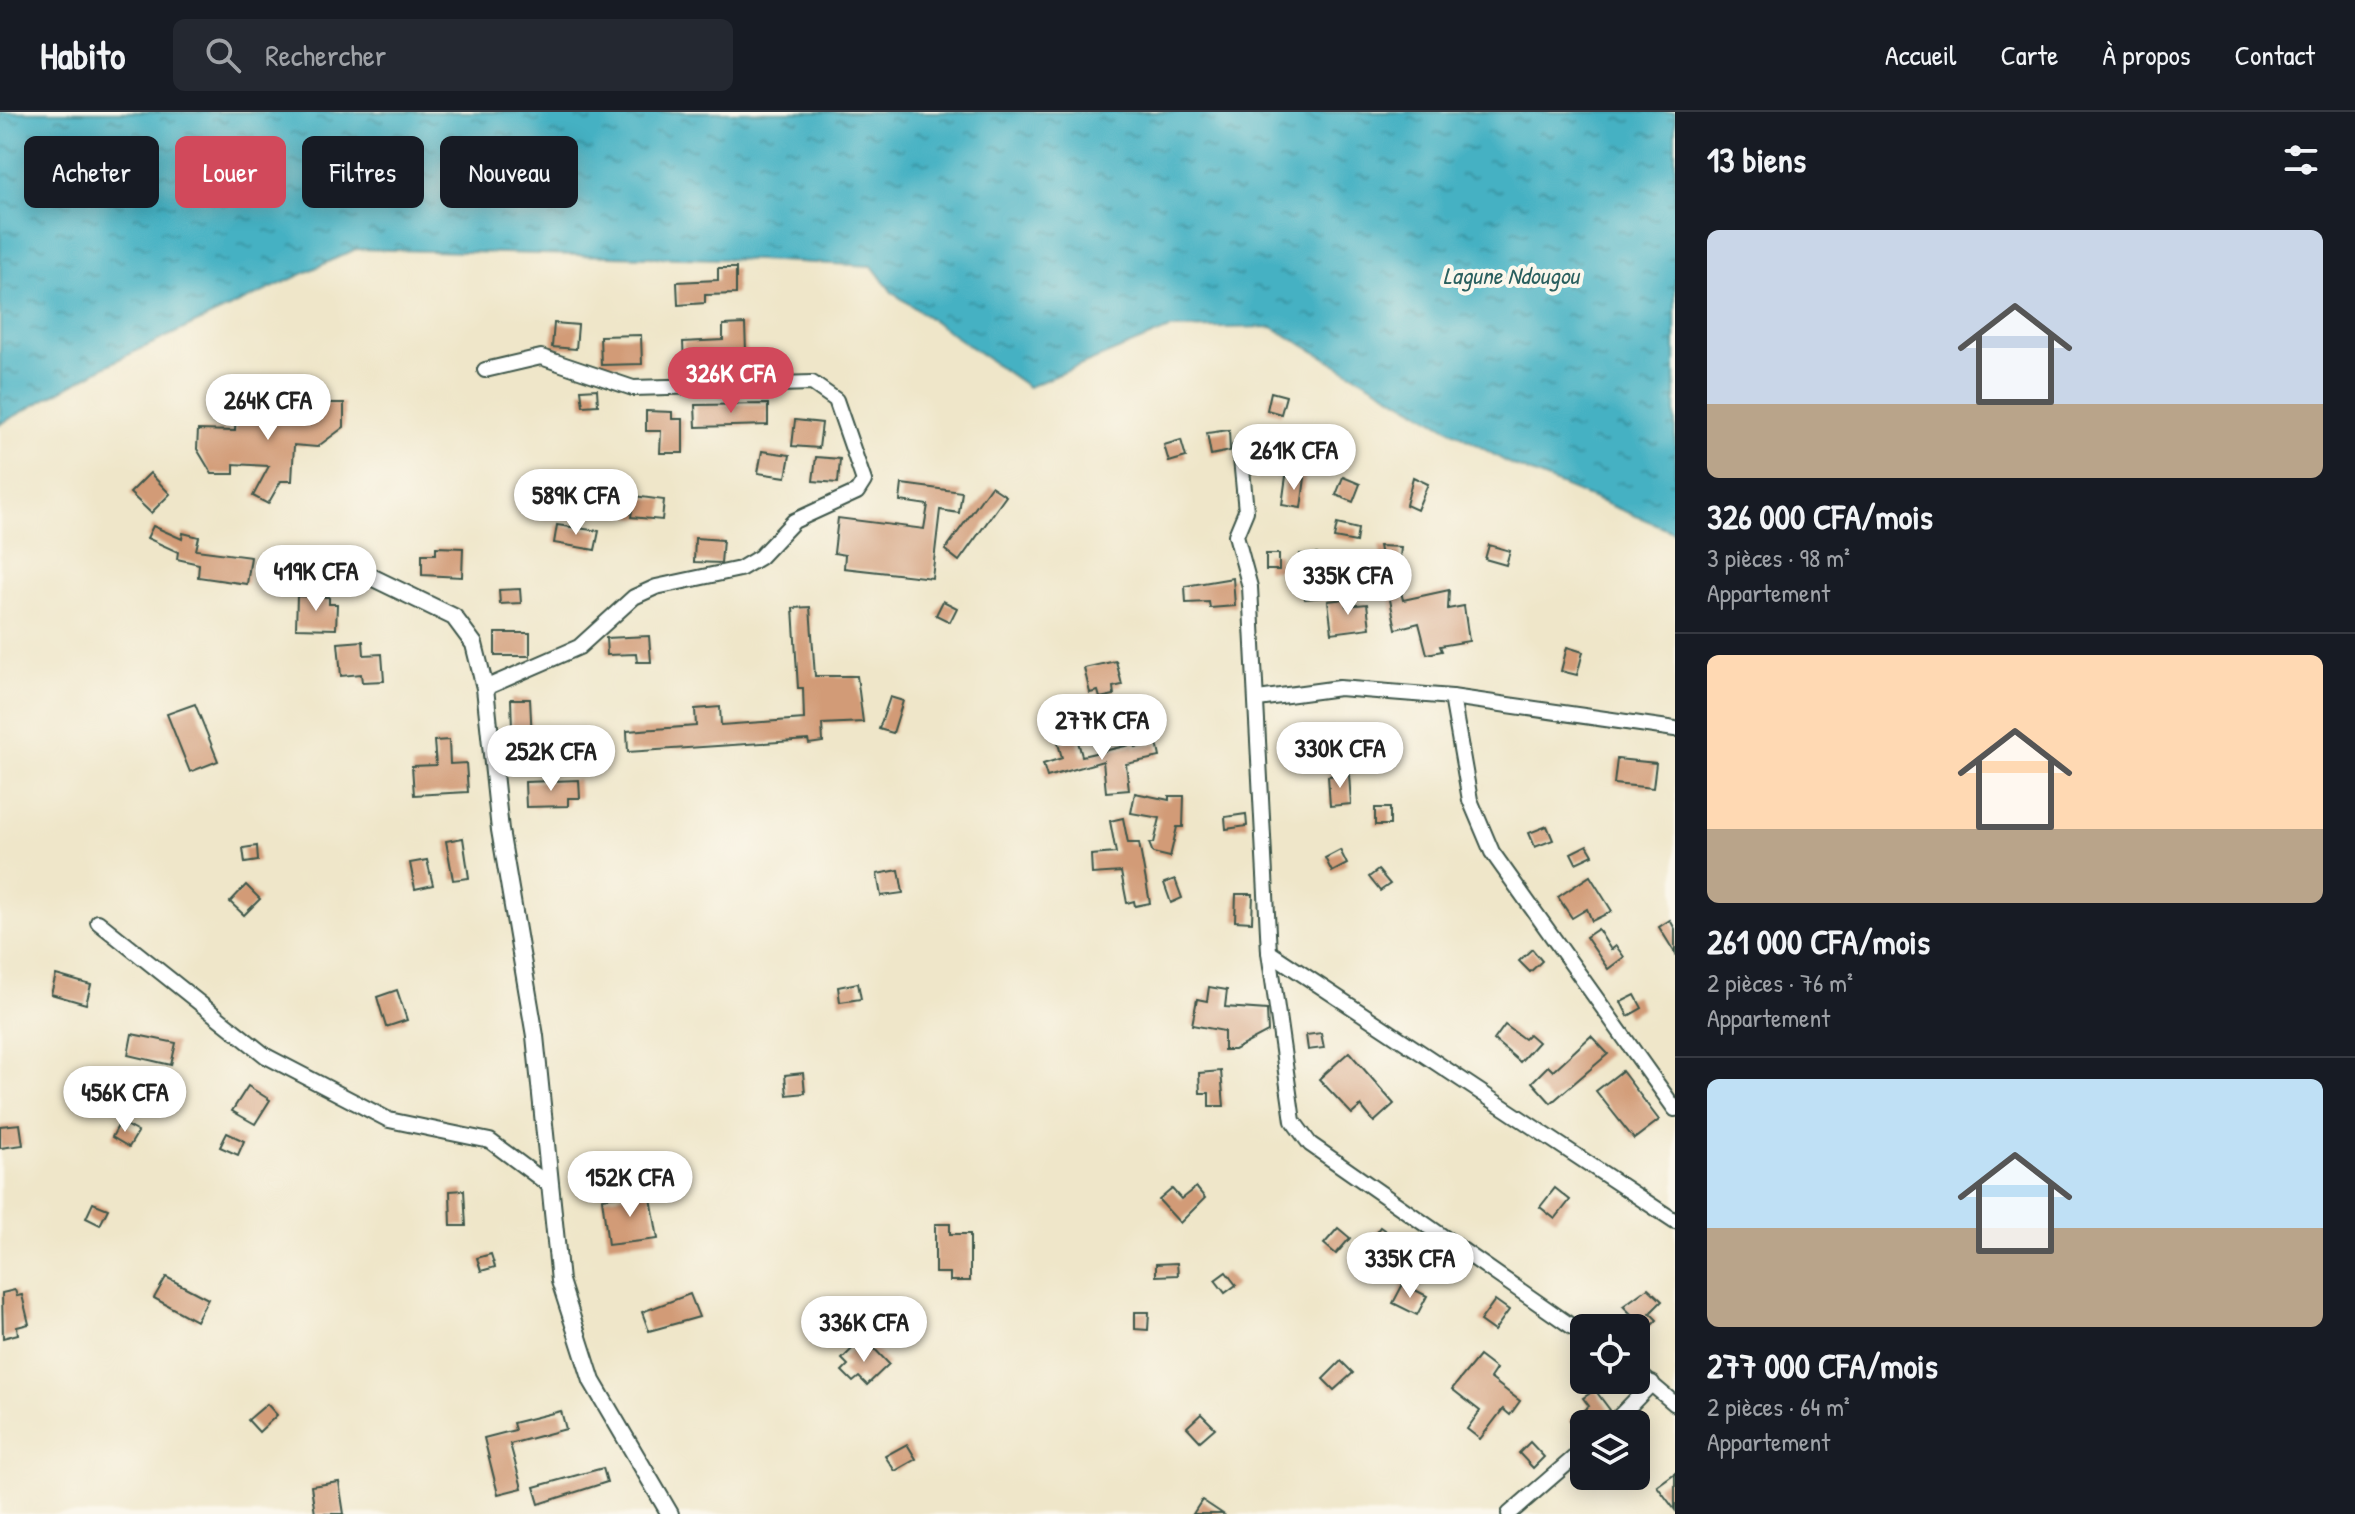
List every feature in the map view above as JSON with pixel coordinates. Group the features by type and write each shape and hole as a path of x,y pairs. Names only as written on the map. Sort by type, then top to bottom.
{"street":[{"path":"485,370 541,357 633,388 812,383 836,400 864,481 857,492 783,528 751,563 740,569 656,587 634,597 579,647 485,688"},
{"path":"1240,448 1246,511 1236,535 1250,587 1269,952 1293,1121 1310,1144 1570,1325"},
{"path":"359,571 454,617 474,644 485,688 500,830 535,1036 560,1281 592,1381 670,1514"},
{"path":"1258,699 1339,688 1452,697 1675,729"},
{"path":"1452,697 1470,800 1492,852 1675,1109"},
{"path":"98,922 266,1056 389,1120 490,1141 549,1185"},
{"path":"1269,952 1675,1221"},
{"path":"1626,1410 1652,1383 1675,1404"},
{"path":"1509,1514 1570,1461"}],"water":[{"name":"Lagune Ndougou","path":"0,112 1675,112 1675,532 1512,465 1272,327 1169,329 1028,387 892,292 872,266 356,249 119,359 0,424"}],"building":[{"path":"718,268 736,268 736,294 705,295 705,303 678,305 677,282 718,280"},
{"path":"554,323 578,325 576,349 552,347"},
{"path":"745,324 746,351 764,351 764,374 752,375 752,366 724,367 724,362 684,363 683,342 723,340 723,325"},
{"path":"641,335 642,364 601,365 600,336"},
{"path":"597,389 598,405 583,406 581,390"},
{"path":"1271,392 1286,396 1281,414 1267,410"},
{"path":"318,403 344,403 344,427 317,447 294,445 292,481 281,481 268,504 253,496 269,466 234,464 234,474 212,474 197,449 198,430 235,431 236,409 318,414"},
{"path":"768,404 768,425 696,427 695,405"},
{"path":"646,411 672,412 672,419 683,419 683,453 660,453 661,431 646,431"},
{"path":"795,420 822,423 819,448 792,446"},
{"path":"1229,430 1230,451 1211,455 1207,433"},
{"path":"1181,440 1186,457 1169,462 1164,445"},
{"path":"762,451 790,455 786,477 758,473"},
{"path":"816,457 840,459 838,483 813,481"},
{"path":"150,473 170,494 151,513 130,493"},
{"path":"1286,476 1305,478 1301,508 1282,505"},
{"path":"1343,477 1360,484 1353,502 1336,495"},
{"path":"1413,477 1428,484 1417,510 1406,505"},
{"path":"902,484 962,492 959,513 940,510 932,578 844,568 845,555 834,553 838,518 924,529 928,505 900,501"},
{"path":"991,486 1006,496 959,561 945,550"},
{"path":"634,496 664,500 662,520 631,517"},
{"path":"1337,524 1358,529 1356,542 1334,538"},
{"path":"557,525 599,531 595,550 554,543"},
{"path":"153,526 182,539 183,533 199,537 196,550 251,557 247,584 198,577 199,564 177,559 178,552 147,538"},
{"path":"695,538 723,540 721,563 694,562"},
{"path":"1489,545 1510,551 1506,565 1485,559"},
{"path":"1379,546 1401,547 1398,580 1403,600 1449,590 1448,609 1464,606 1469,641 1440,646 1442,651 1427,654 1419,623 1396,629"},
{"path":"436,547 463,548 462,577 422,575 422,554 436,554"},
{"path":"1266,554 1279,554 1279,570 1266,570"},
{"path":"1300,554 1317,554 1323,597 1305,599"},
{"path":"1233,578 1235,606 1210,608 1209,602 1186,603 1185,586"},
{"path":"520,589 521,603 500,604 499,590"},
{"path":"297,596 329,597 329,604 337,604 336,629 296,628"},
{"path":"1345,599 1346,606 1367,604 1370,628 1332,633 1328,601"},
{"path":"943,601 957,608 950,622 936,615"},
{"path":"810,607 815,676 857,676 863,722 822,724 823,742 809,744 808,740 628,752 627,731 696,726 695,709 720,707 721,725 804,719 803,688 798,688 793,608"},
{"path":"495,633 530,633 530,656 495,656"},
{"path":"649,636 651,662 637,662 636,654 607,655 606,638"},
{"path":"363,641 364,655 382,654 384,681 362,682 361,674 341,676 338,643"},
{"path":"1567,647 1583,652 1577,675 1561,671"},
{"path":"1116,661 1122,685 1113,687 1114,695 1100,698 1098,691 1090,693 1084,668"},
{"path":"890,697 903,701 893,733 879,729"},
{"path":"511,699 530,699 532,739 591,737 592,751 513,756"},
{"path":"195,704 218,761 190,772 167,714"},
{"path":"1077,738 1082,756 1134,744 1135,747 1157,743 1160,757 1126,764 1129,790 1106,792 1103,761 1047,777 1043,764 1062,758 1058,743"},
{"path":"449,740 450,764 466,763 468,792 414,795 412,766 436,765 434,741"},
{"path":"1617,759 1656,763 1653,788 1614,784"},
{"path":"1349,774 1351,804 1330,806 1328,776"},
{"path":"579,780 580,798 568,798 568,806 526,807 525,782"},
{"path":"1135,793 1169,800 1169,796 1184,796 1183,827 1177,827 1170,857 1153,853 1149,843 1154,843 1160,818 1131,813"},
{"path":"1375,808 1390,808 1390,825 1375,825"},
{"path":"1246,814 1247,826 1226,829 1225,817"},
{"path":"1123,818 1128,843 1139,843 1150,903 1135,906 1134,901 1127,903 1121,872 1092,874 1091,855 1116,853 1110,821"},
{"path":"1547,826 1553,840 1535,847 1529,833"},
{"path":"463,838 469,878 453,880 446,841"},
{"path":"1587,845 1593,855 1576,863 1571,853"},
{"path":"257,846 258,861 245,863 243,848"},
{"path":"1340,850 1347,864 1332,872 1325,858"},
{"path":"427,860 433,885 415,889 410,863"},
{"path":"899,870 903,893 881,896 877,874"},
{"path":"1378,870 1390,884 1380,891 1369,877"},
{"path":"1590,876 1612,911 1592,921 1587,909 1572,918 1558,897"},
{"path":"1175,879 1182,898 1171,903 1164,883"},
{"path":"246,885 260,899 244,915 230,902"},
{"path":"1236,894 1253,894 1252,922 1235,921"},
{"path":"1670,920 1675,929 1675,953 1659,927"},
{"path":"1598,929 1611,950 1616,946 1624,957 1608,969 1586,937"},
{"path":"1532,949 1542,961 1530,972 1519,961"},
{"path":"56,975 91,985 86,1004 51,994"},
{"path":"858,983 861,999 840,1002 838,987"},
{"path":"1209,987 1227,990 1225,1007 1267,1010 1268,1032 1234,1050 1224,1050 1224,1031 1192,1025 1197,999 1207,1001"},
{"path":"397,990 407,1020 386,1027 377,997"},
{"path":"1635,995 1642,1008 1628,1016 1621,1002"},
{"path":"1505,1025 1524,1039 1529,1034 1538,1042 1520,1062 1494,1040"},
{"path":"1321,1033 1324,1048 1308,1050 1306,1035"},
{"path":"132,1034 176,1043 171,1065 128,1055"},
{"path":"1591,1036 1608,1054 1551,1103 1532,1082 1548,1066 1553,1071"},
{"path":"1349,1052 1394,1104 1374,1122 1361,1106 1352,1114 1319,1079"},
{"path":"1221,1071 1224,1106 1209,1106 1209,1093 1200,1093 1199,1073"},
{"path":"1622,1071 1659,1120 1634,1139 1596,1091"},
{"path":"803,1073 805,1093 787,1095 785,1075"},
{"path":"248,1086 270,1100 255,1124 232,1111"},
{"path":"120,1122 138,1132 129,1147 112,1137"},
{"path":"20,1124 23,1145 0,1148 0,1126"},
{"path":"227,1133 244,1141 238,1155 220,1147"},
{"path":"1196,1187 1205,1198 1180,1223 1159,1200 1172,1189 1181,1199"},
{"path":"1555,1188 1570,1200 1555,1219 1540,1207"},
{"path":"464,1190 466,1226 451,1226 450,1191"},
{"path":"650,1192 658,1239 608,1245 602,1198"},
{"path":"93,1203 108,1209 100,1225 86,1218"},
{"path":"935,1224 950,1224 950,1234 970,1234 970,1281 950,1281 950,1273 935,1273"},
{"path":"1380,1227 1394,1237 1388,1246 1402,1256 1388,1275 1360,1254"},
{"path":"1338,1228 1350,1238 1336,1254 1324,1244"},
{"path":"491,1254 495,1267 481,1271 477,1258"},
{"path":"1177,1263 1178,1275 1156,1276 1156,1264"},
{"path":"1226,1272 1236,1285 1225,1293 1215,1280"},
{"path":"166,1277 208,1299 196,1321 154,1298"},
{"path":"1403,1284 1427,1296 1417,1315 1393,1303"},
{"path":"1648,1288 1662,1301 1650,1313 1657,1320 1650,1327 1650,1314 1631,1314 1623,1306"},
{"path":"15,1290 17,1296 22,1295 29,1324 17,1327 18,1334 3,1338 2,1293"},
{"path":"690,1294 699,1317 649,1331 642,1312"},
{"path":"1495,1300 1509,1310 1494,1331 1480,1321"},
{"path":"1135,1312 1149,1312 1148,1330 1135,1329"},
{"path":"858,1343 865,1349 870,1344 889,1364 867,1385 859,1377 853,1382 842,1371 848,1365 842,1359"},
{"path":"1479,1356 1496,1369 1490,1378 1520,1401 1510,1415 1503,1409 1480,1439 1467,1429 1480,1411 1452,1389"},
{"path":"1341,1361 1353,1373 1334,1390 1323,1379"},
{"path":"1598,1394 1610,1410 1584,1410 1589,1406 1583,1398"},
{"path":"267,1404 277,1415 259,1432 248,1420"},
{"path":"561,1411 566,1429 510,1444 522,1488 498,1494 484,1438 515,1430 513,1423"},
{"path":"1201,1414 1215,1428 1200,1441 1187,1427"},
{"path":"1530,1442 1544,1457 1533,1468 1519,1453"},
{"path":"907,1444 916,1459 895,1471 885,1456"},
{"path":"603,1468 607,1482 539,1504 534,1487"},
{"path":"1675,1473 1675,1510 1657,1486"},
{"path":"339,1482 344,1514 315,1514 311,1486"},
{"path":"1202,1500 1223,1514 1193,1514"}]}
